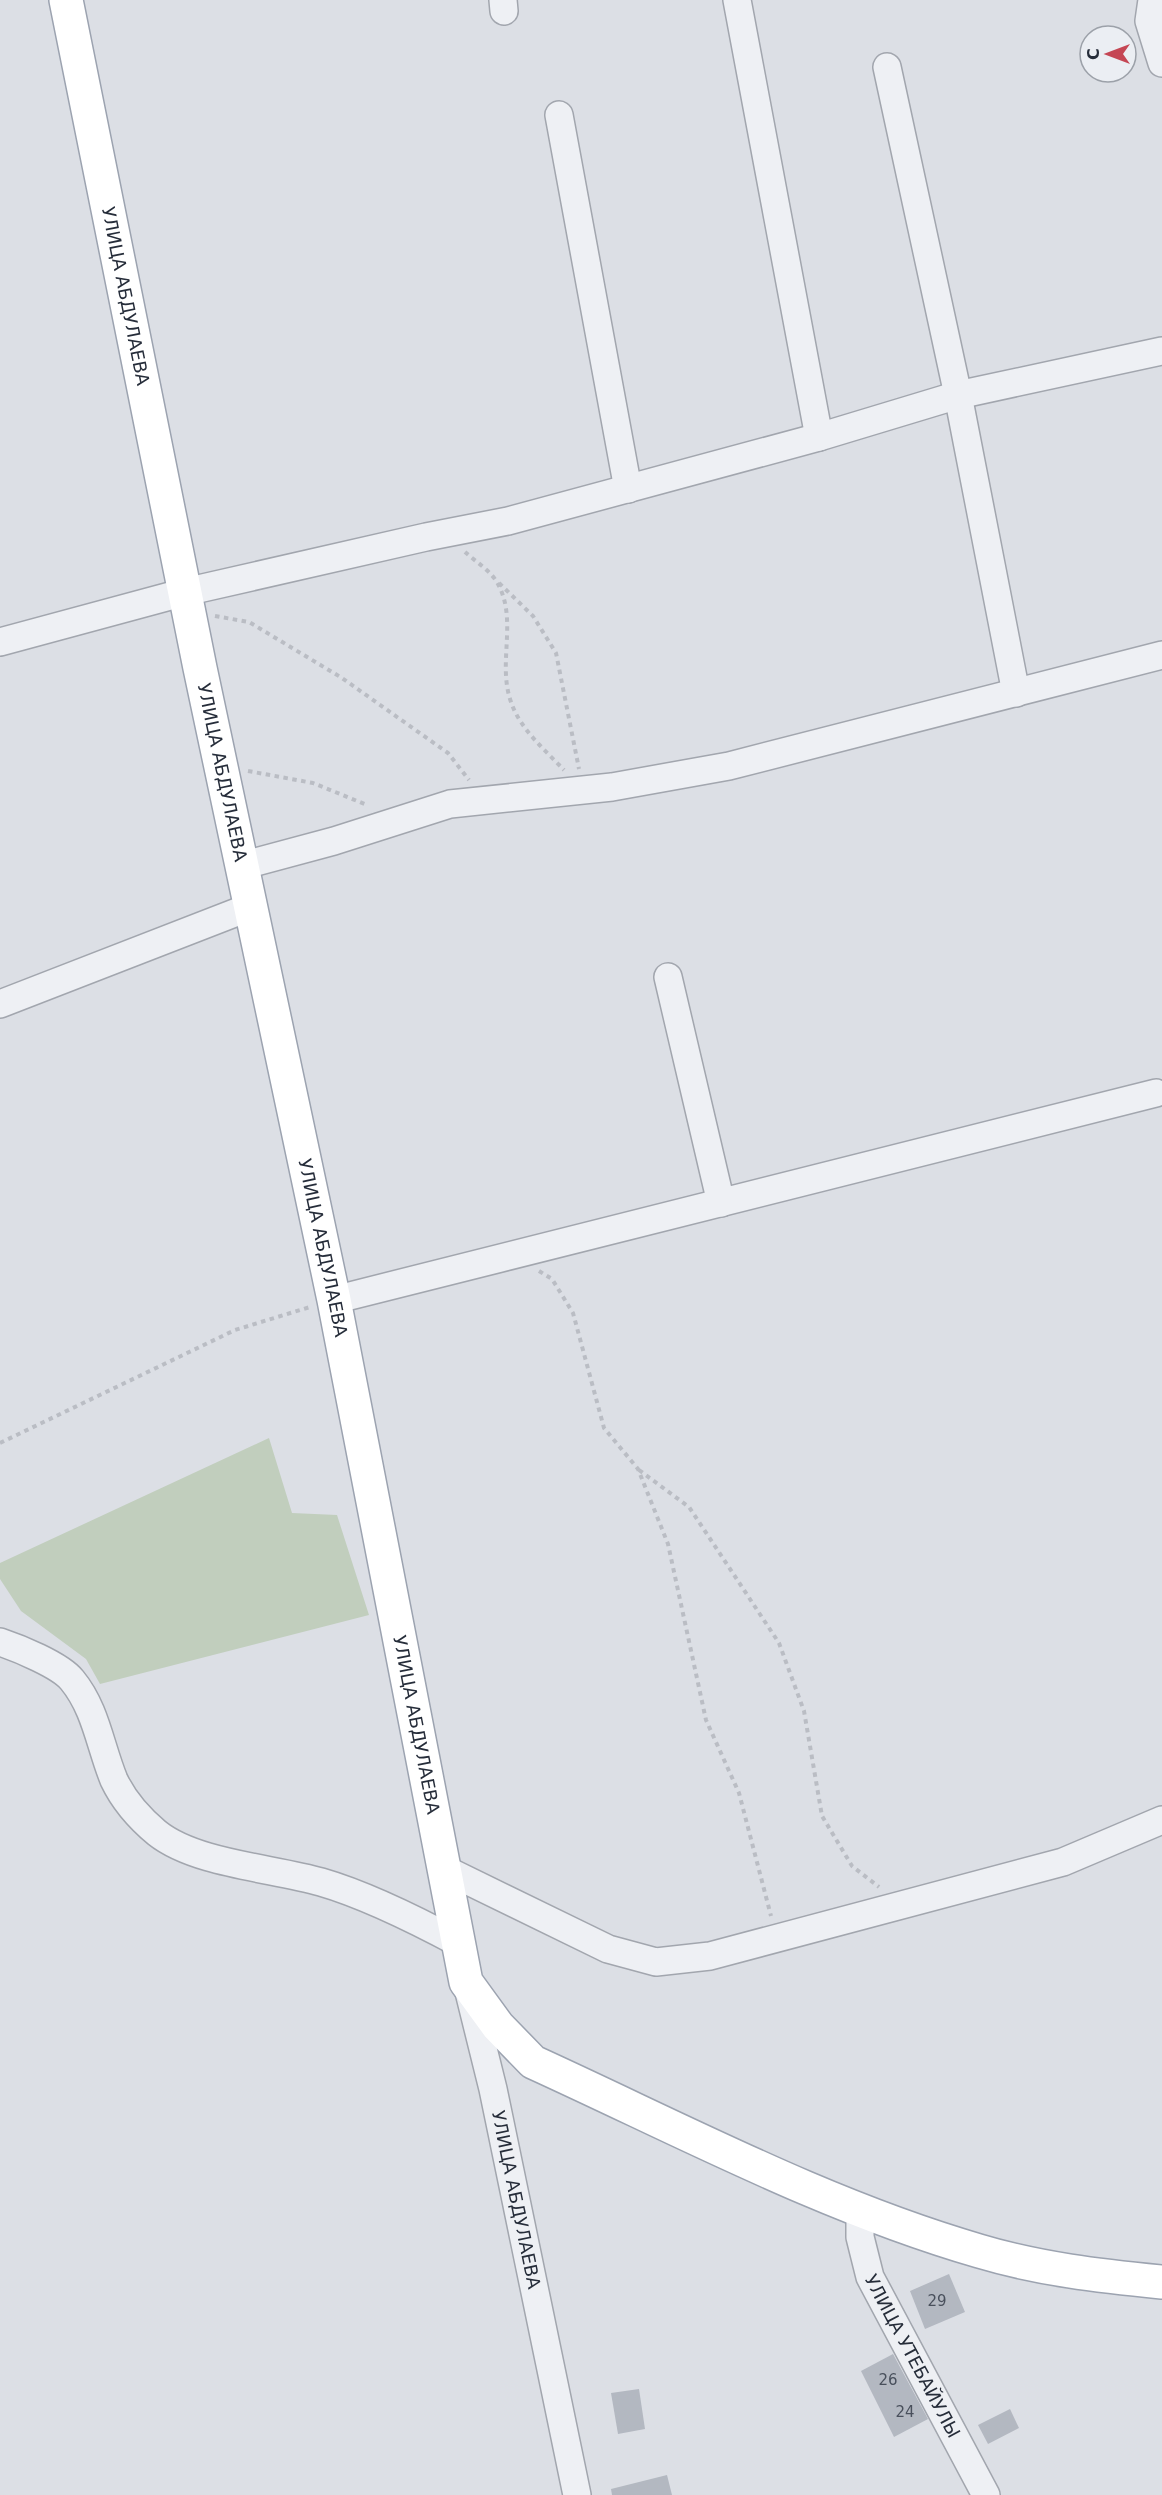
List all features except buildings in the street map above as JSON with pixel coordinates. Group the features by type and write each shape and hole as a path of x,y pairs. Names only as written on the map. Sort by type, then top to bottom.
{"main road":[{"name":"УЛИЦА АБДУЛАЕВА","path":"66,0 220,766 333,1300 466,1982"},
{"path":"466,1982 498,2026 533,2062 860,2212 991,2254 1074,2273 1162,2282"}],"street":[{"path":"736,0 819,437"},
{"path":"1152,0 1149,21 1162,63"},
{"path":"887,67 958,395 1016,693"},
{"path":"558,115 628,489"},
{"path":"0,642 187,602 444,533 508,521 819,437 958,395 1162,351"},
{"path":"242,866 334,841 398,818 450,804 584,790 729,766 1162,655"},
{"path":"0,1004 250,907"},
{"path":"668,977 721,1203"},
{"path":"333,1300 1156,1093"},
{"path":"0,1642 25,1651 71,1678 92,1711 115,1780 132,1810 159,1834 202,1855 323,1882 420,1922 459,1943"},
{"path":"444,1869 608,1949 656,1962 710,1956 1064,1862 1162,1820"},
{"name":"УЛИЦА АБДУЛАЕВА","path":"466,1982 493,2089 577,2495"},
{"name":"УЛИЦА УТЕБАЙУЛЫ","path":"860,2212 860,2237 870,2277 986,2495"}],"path":[{"path":"444,533 533,616 556,653 584,790"},
{"path":"498,582 508,616 506,664 510,701 531,737 584,790"},
{"path":"187,602 249,622 342,678 448,753 484,800"},
{"path":"220,766 313,783 398,818"},
{"path":"513,1255 552,1279 573,1313 604,1428 638,1469 689,1507 779,1643 804,1711 822,1816 852,1866 900,1904"},
{"path":"0,1443 235,1330 333,1300"},
{"path":"638,1469 668,1544 706,1720 739,1793 777,1937"}],"green space":[{"path":"269,1438 292,1513 337,1515 369,1615 100,1684 86,1659 21,1611 0,1579 0,1563"}]}
